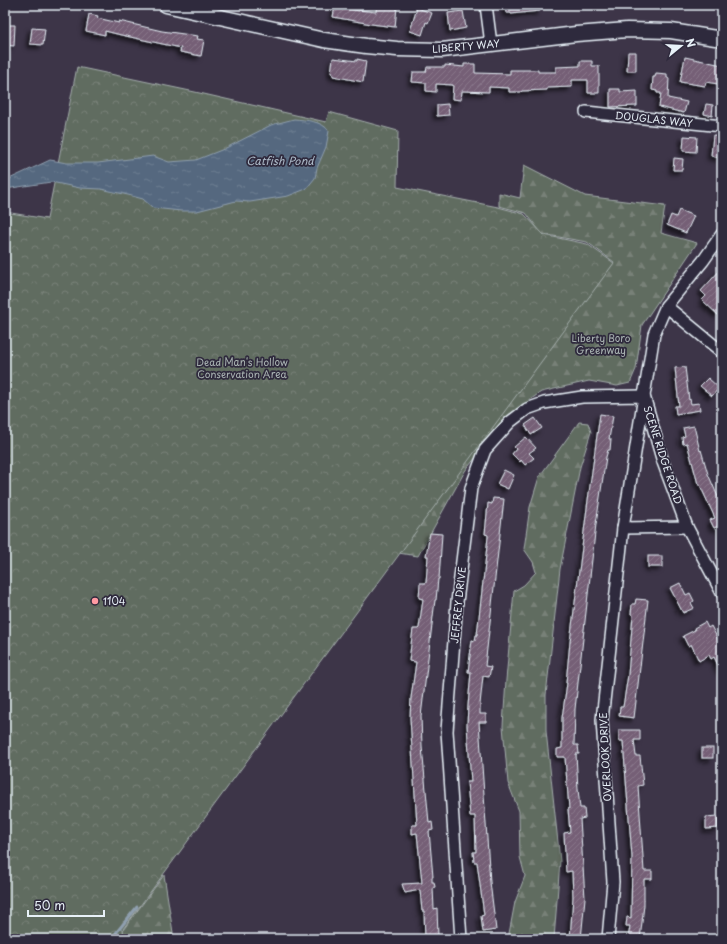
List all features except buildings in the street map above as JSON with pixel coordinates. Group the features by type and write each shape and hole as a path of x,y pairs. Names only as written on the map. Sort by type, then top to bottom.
{"street":[{"name":"LIBERTY WAY","path":"166,5 301,35 366,46 397,49 442,50 576,34 627,30 671,31 722,38"},
{"path":"486,5 491,44"},
{"name":"DOUGLAS WAY","path":"586,112 722,126"},
{"name":"SCENE RIDGE ROAD","path":"722,234 666,306 654,334 644,396 663,462 687,527 722,593"},
{"path":"666,306 722,352"},
{"name":"JEFFREY DRIVE","path":"461,939 446,732 457,602 471,488 485,450 510,422 527,409 544,403 582,396 644,396"},
{"name":"OVERLOOK DRIVE","path":"608,939 613,882 602,720 623,528 644,396"},
{"path":"623,528 687,527"}],"green space":[{"name":"Dead Man's Hollow Conservation Area","path":"77,67 326,122 329,112 398,131 397,187 498,207 524,214 544,235 587,244 614,263 123,929 124,939 5,939 5,212 47,219"},
{"name":"Liberty Boro Greenway","path":"524,165 585,196 665,206 661,233 697,243 642,325 636,369 630,383 617,386 589,381 541,392 510,414 465,471 418,556 398,553 614,262 587,242 542,234 526,213 499,206 499,193 520,198"},
{"path":"579,422 588,423 591,432 580,467 560,569 546,695 546,731 560,861 554,939 508,939 515,902 525,876 520,857 519,811 508,783 503,726 514,591 524,585 536,572 533,562 524,549 530,507 539,477"},
{"path":"164,875 174,939 124,939 123,930"}],"water":[{"name":"Catfish Pond","path":"294,119 318,123 329,131 326,147 317,168 315,178 306,189 288,196 250,202 236,201 197,211 181,211 153,208 143,199 128,195 101,189 80,188 51,182 5,189 5,181 50,160 67,163 98,163 153,156 169,162 196,160 224,149 271,125"}],"waterway":[{"path":"113,939 137,907"}],"place":[{"name":"1104","path":"95,601"}]}
